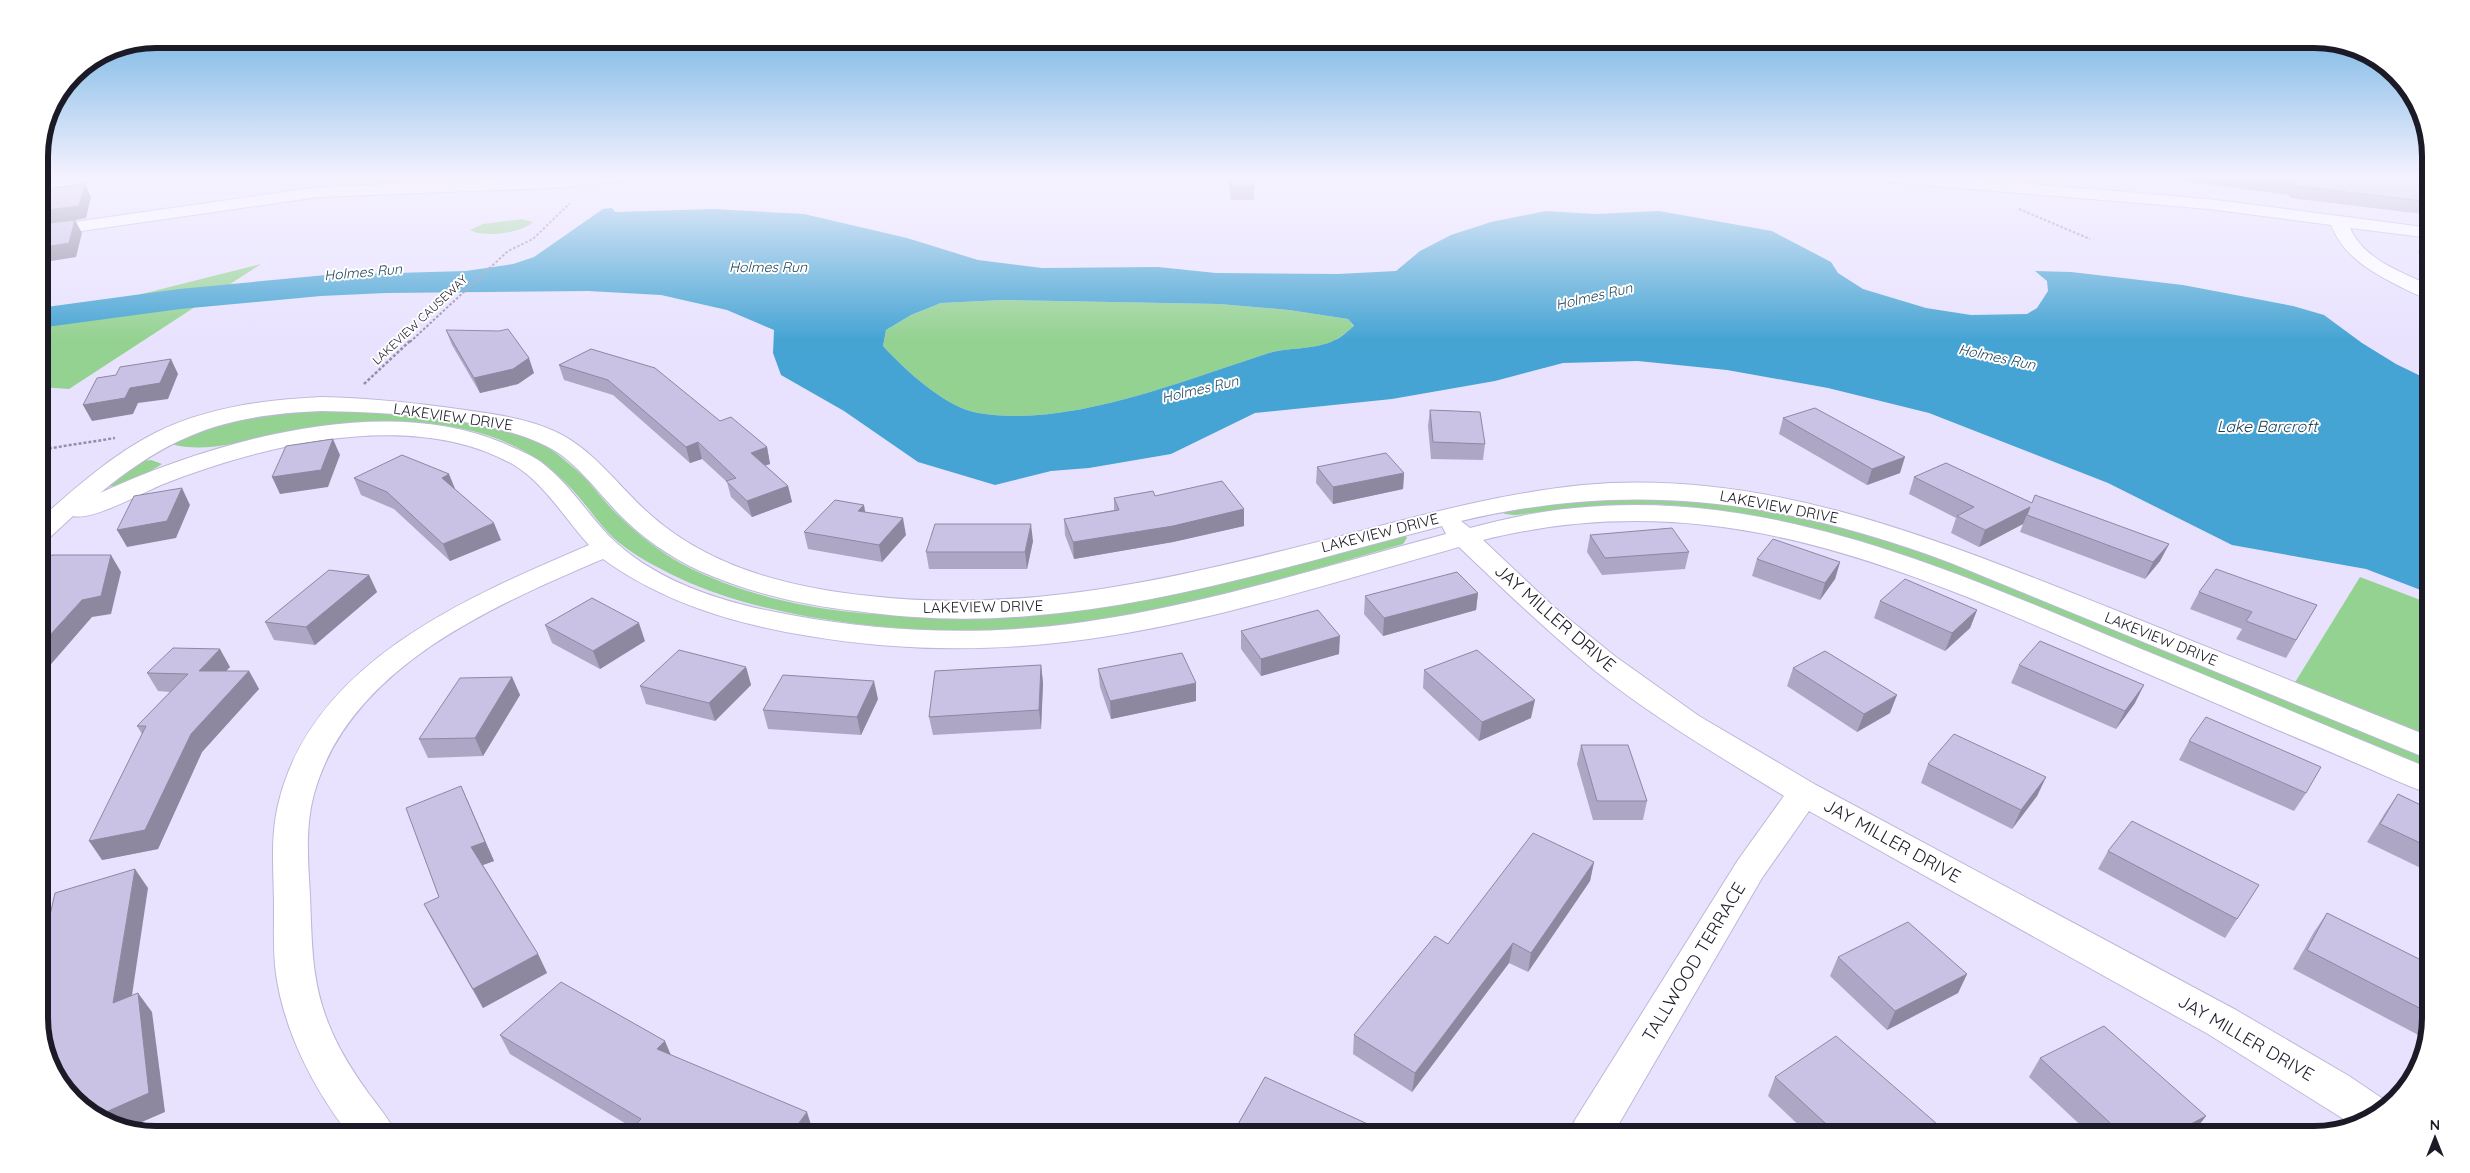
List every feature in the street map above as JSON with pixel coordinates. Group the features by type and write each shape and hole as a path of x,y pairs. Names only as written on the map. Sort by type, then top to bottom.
{"street":[{"path":"2342,231 2347,241 2355,250 2422,289"},
{"name":"LAKEVIEW DRIVE","path":"48,526 92,487 143,450 185,428 238,413 342,403 442,413 503,422 530,429 554,440 580,457 644,524 670,544 706,564 750,580 799,594 854,603 914,609 974,610 1040,607 1100,599 1242,568 1454,527 1513,525 1555,518 1626,512 1676,513 1727,518 1777,526 1832,539 1891,557 1964,584 2422,778"},
{"name":"LAKEVIEW DRIVE","path":"48,529 112,496 155,477 209,459 288,440 326,434 406,430 468,438 498,448 523,460 545,477 605,548 625,564 671,588 718,606 785,624 850,634 911,639 980,640 1044,636 1109,628 1173,615 1454,527 1512,502 1597,491 1701,493 1750,499 1804,510 1854,522 1919,542 2422,746"},
{"name":"JAY MILLER DRIVE","path":"1454,527 1544,613 1606,664 1688,723 1804,793 2222,1022 2334,1088 2367,1111"},
{"path":"368,1126 361,1118 320,1052 304,1014 292,952 291,843 297,793 310,760 332,723 362,688 410,646 452,619 487,600 605,548"},
{"name":"TALLWOOD TERRACE","path":"1595,1126 1750,869 1804,793"}],"path":[{"name":"LAKEVIEW CAUSEWAY","path":"342,403 508,251 533,239 541,231"},
{"path":"2070,231 2090,239"}],"green space":[{"path":"472,231 513,231 493,234"},
{"path":"261,264 69,389 48,388 48,313 98,305"},
{"path":"1003,300 1219,304 1289,310 1348,319 1354,327 1328,343 1269,353 1125,399 1050,414 1013,416 978,413 952,403 926,386 902,366 883,346 886,330 911,315 941,303"},
{"path":"343,410 446,418 473,422 523,435 552,450 580,473 612,509 633,529 657,548 682,564 720,581 760,595 841,611 882,615 966,616 1039,613 1102,607 1134,602 1405,535 1407,538 1403,544 1266,583 1174,606 1127,615 1080,623 1011,630 966,631 900,628 833,621 788,613 722,595 679,578 631,552 617,541 606,531 567,484 542,463 514,446 484,434 423,423 377,422 308,428 214,447 185,447 170,444 171,440 249,414"},
{"path":"151,460 162,464 131,483 107,487 141,461"},
{"path":"1548,499 1698,500 1830,521 1952,563 2422,756 2422,769 1997,592 1890,551 1835,534 1723,511 1665,505 1590,507 1515,515 1505,514 1501,511"},
{"path":"2360,577 2422,601 2422,736 2294,684"}],"water":[{"name":"Lake Barcroft","path":"572,231 876,231 907,238 978,260 1042,268 1158,267 1216,273 1338,274 1396,271 1420,251 1451,235 1464,231 1771,231 1831,262 1838,273 1863,289 1926,308 1971,315 2027,314 2037,308 2048,291 2047,281 2035,271 2071,272 2183,285 2293,306 2324,315 2362,343 2396,364 2422,377 2422,591 2366,569 2232,545 2108,483 1929,413 1828,388 1727,370 1638,361 1563,363 1495,381 1392,399 1255,413 1171,454 1089,468 1051,471 995,485 918,462 844,411 781,375 773,353 774,330 727,310 661,295 588,291 386,293 321,296 180,309 48,327 48,307 179,289 326,275 466,271 513,264 534,257","holes":["1003,300 1219,304 1289,310 1348,319 1354,326 1340,337 1328,343 1269,353 1125,399 1050,414 1013,416 978,413 965,409 926,386 902,366 883,346 886,330 911,315 941,303"]}],"building":[{"path":"48,231 72,231 69,243 48,246"},
{"path":"508,329 529,358 513,369 474,378 446,330 499,331"},
{"path":"591,349 655,368 720,421 731,417 767,447 751,453 788,486 747,501 726,481 736,478 698,442 686,447 608,380 559,365"},
{"path":"171,359 160,383 130,388 125,398 83,405 97,378 116,375 120,367"},
{"path":"1815,408 1905,457 1872,469 1783,418"},
{"path":"1430,410 1480,412 1485,444 1433,442"},
{"path":"333,439 321,470 272,477 286,446"},
{"path":"1386,453 1404,473 1333,487 1317,467"},
{"path":"402,455 449,474 442,478 494,523 443,544 387,492 354,478"},
{"path":"1946,463 2032,503 2035,495 2169,544 2153,562 2027,515 2030,507 1985,530 1957,516 1974,507 1914,477"},
{"path":"1222,481 1244,509 1173,526 1073,542 1064,519 1119,510 1114,498 1153,491 1155,496"},
{"path":"182,488 167,521 117,530 134,496"},
{"path":"835,500 864,505 858,511 903,518 879,545 804,532"},
{"path":"935,524 1031,524 1025,552 926,552"},
{"path":"1672,528 1689,552 1605,558 1590,535"},
{"path":"1773,539 1840,562 1825,583 1757,559"},
{"path":"52,555 111,555 101,596 82,600 48,637 48,558"},
{"path":"2216,569 2317,605 2296,640 2246,621 2252,612 2199,592"},
{"path":"329,570 369,575 306,627 265,622"},
{"path":"1457,572 1478,593 1384,618 1365,596"},
{"path":"1905,579 1977,610 1952,633 1880,601"},
{"path":"592,598 639,623 593,651 545,625"},
{"path":"1318,610 1340,636 1261,659 1241,631"},
{"path":"2040,641 2144,685 2125,711 2019,665"},
{"path":"173,648 220,649 199,671 249,671 191,734 145,830 89,841 146,726 137,726 188,674 147,673"},
{"path":"679,650 746,667 709,703 640,686"},
{"path":"1477,650 1535,700 1482,722 1424,670"},
{"path":"1825,651 1897,695 1864,714 1793,668"},
{"path":"1182,653 1196,683 1110,701 1098,669"},
{"path":"1041,665 1039,710 929,717 935,671"},
{"path":"783,675 874,681 857,717 763,710"},
{"path":"512,677 475,738 419,739 460,678"},
{"path":"2206,717 2321,767 2306,793 2189,741"},
{"path":"1954,734 2046,777 2021,810 1928,764"},
{"path":"1581,745 1628,745 1647,801 1597,801"},
{"path":"461,786 485,842 471,847 538,954 473,989 424,904 439,897 406,808"},
{"path":"2398,794 2422,806 2422,844 2380,824"},
{"path":"2132,821 2259,885 2237,919 2108,851"},
{"path":"1533,833 1594,862 1531,953 1513,943 1415,1073 1354,1035 1435,936 1448,944"},
{"path":"135,869 113,1003 138,993 149,1093 105,1113 79,1094 70,1083 62,1072 51,1046 48,1032 48,924 55,893"},
{"path":"2327,913 2422,960 2422,1009 2307,950"},
{"path":"1908,922 1967,974 1895,1011 1838,957"},
{"path":"561,982 665,1041 657,1049 807,1112 797,1126 635,1126 641,1119 500,1035"},
{"path":"2104,1026 2206,1116 2187,1126 2113,1126 2040,1058"},
{"path":"1836,1036 1937,1124 1934,1126 1828,1126 1775,1077"},
{"path":"1265,1077 1372,1126 1237,1126"}],"water label":[{"name":"Holmes Run","path":"768,267"},
{"name":"Holmes Run","path":"363,272"},
{"name":"Holmes Run","path":"1594,296"},
{"name":"Holmes Run","path":"1997,357"},
{"name":"Holmes Run","path":"1200,389"}]}
